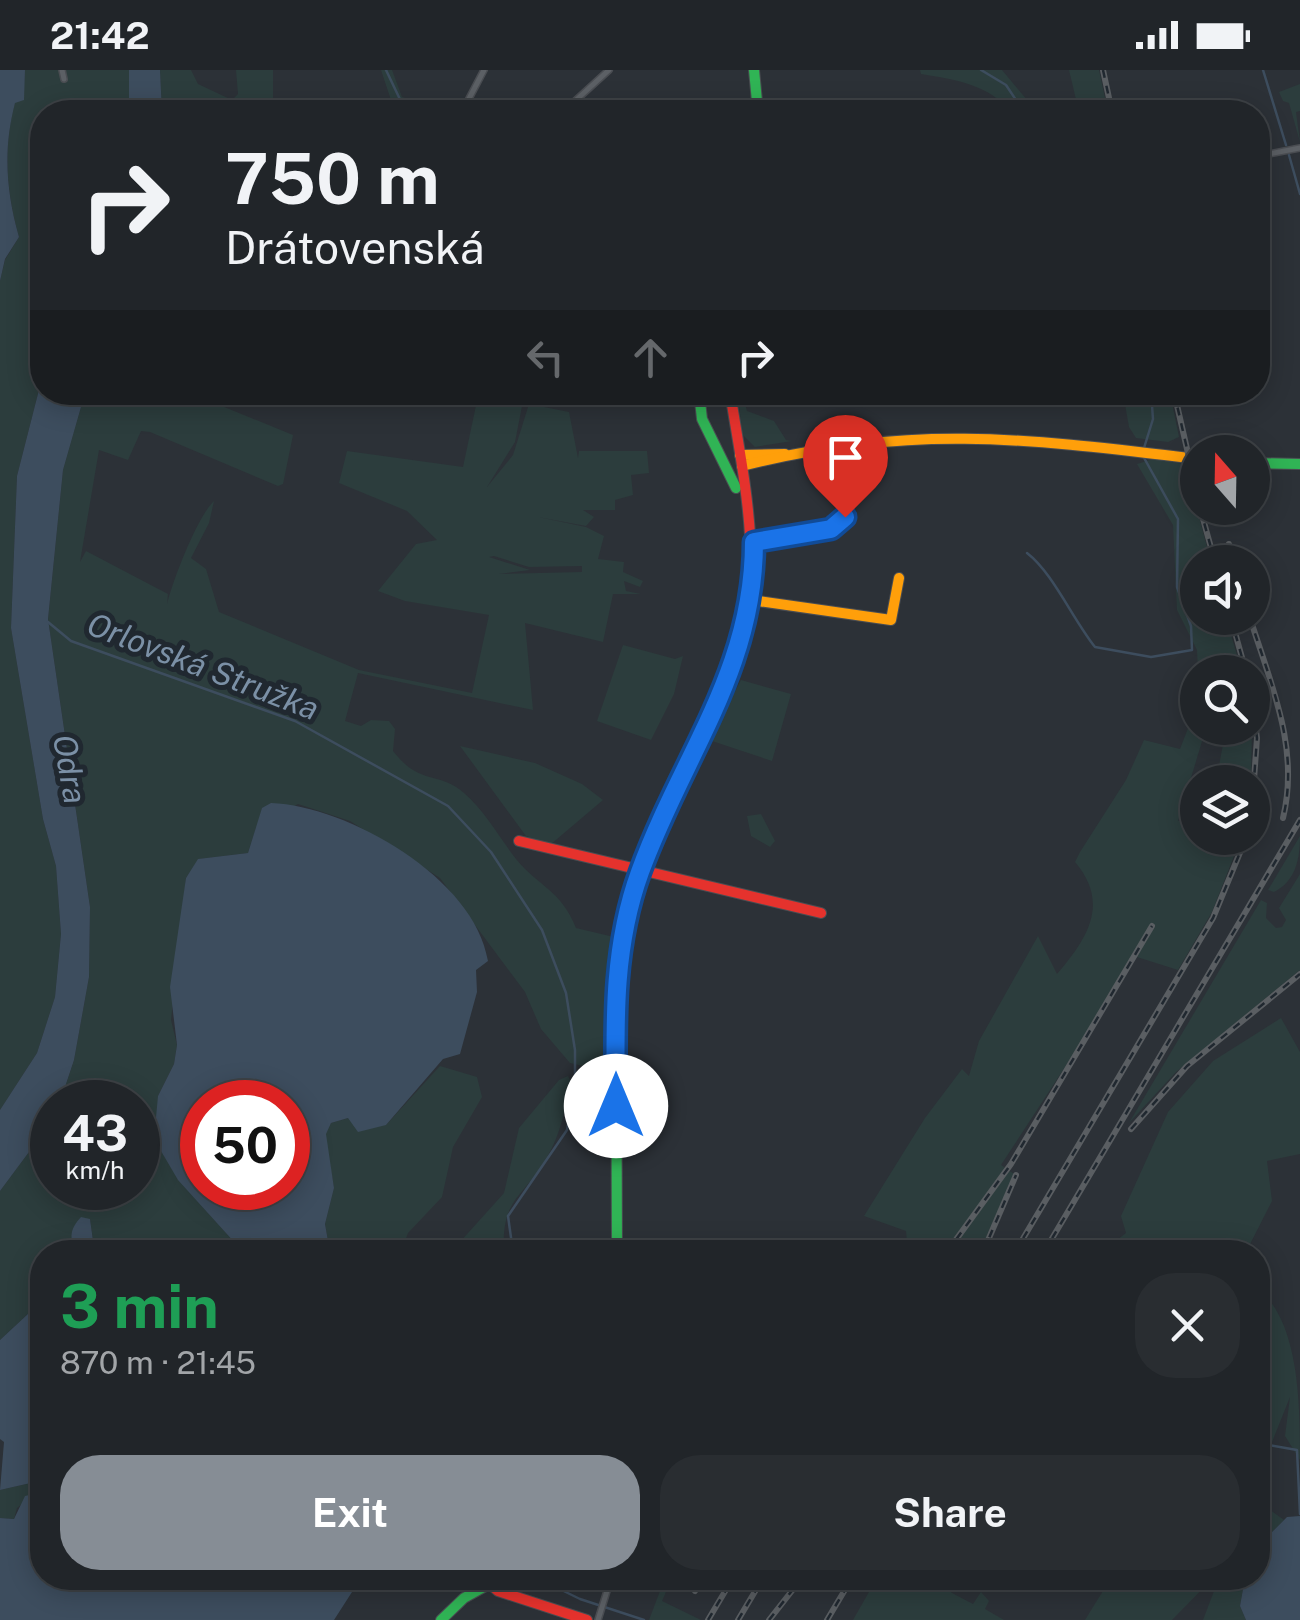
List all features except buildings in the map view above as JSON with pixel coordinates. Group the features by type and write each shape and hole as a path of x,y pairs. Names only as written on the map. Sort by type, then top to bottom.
{"street":[{"path":"62,70 64,80"},
{"path":"468,100 484,70"},
{"path":"576,100 609,70"},
{"path":"754,70 757,100"},
{"path":"1270,154 1300,148"},
{"path":"700,405 702,419 736,488"},
{"path":"620,1240 616,979 621,938 640,873 725,690 751,600 754,542 732,405"},
{"path":"721,462 992,436 1180,457"},
{"path":"754,542 838,524 855,492 854,448"},
{"path":"1270,463 1300,464"},
{"path":"751,600 891,620 899,578"},
{"path":"519,840 640,873 821,913"},
{"path":"441,1620 479,1590"},
{"path":"498,1590 587,1620"},
{"path":"600,1617 608,1590"}],"shaded area":[{"path":"25,70 129,70 129,100 30,100 30,405 35,405 17,476 11,628 43,819 56,866 61,934 55,997 37,1053 0,1110 0,281 5,260 19,237 11,203 8,153 15,102 23,100"},
{"path":"160,70 191,70 198,84 232,100 161,100"},
{"path":"236,70 273,70 273,100 232,100 238,94"},
{"path":"381,70 392,70 402,97 411,100 391,100"},
{"path":"920,70 1002,70 1027,100 999,100 982,89 921,74"},
{"path":"1069,70 1099,70 1105,100 1076,100"},
{"path":"1300,84 1300,111 1296,112 1300,142 1289,103 1283,101 1279,92"},
{"path":"82,405 219,405 293,435 283,484 278,486 150,432 141,431 128,460 99,450 80,562 86,551 168,594 167,604 193,534 214,501 209,523 191,558 206,569 219,612 359,670 472,693 489,615 405,601 378,591 416,544 437,540 407,511 339,483 347,451 463,467 476,405 521,405 515,442 487,487 513,455 529,405 534,405 569,412 578,458 579,451 647,451 649,473 631,475 633,495 615,500 615,510 583,510 594,517 586,526 538,517 586,527 604,536 598,559 624,562 623,572 643,581 640,587 624,581 626,591 641,594 613,594 603,642 525,623 533,710 358,673 345,721 361,726 371,720 389,721 395,729 393,751 403,762 412,770 455,786 472,800 516,859 564,905 576,928 614,937 607,1060 587,1067 570,1063 541,1029 525,992 440,878 350,821 298,804 256,828 248,853 199,859 186,878 171,1020 177,1045 174,1064 160,1092 160,1080 67,1080 89,977 90,907 48,619 63,470","holes":["489,557 529,567 582,566 582,572 499,574 530,570"]},
{"path":"739,405 774,421 786,440 792,441 755,447 743,435"},
{"path":"1125,405 1172,405 1179,437 1168,442 1136,438 1129,427"},
{"path":"1153,459 1180,463 1180,525 1201,525 1206,545 1180,545 1180,616 1173,525 1137,464"},
{"path":"1190,635 1231,635 1237,655 1197,655"},
{"path":"623,645 675,659 683,656 674,694 651,740 597,721"},
{"path":"741,680 791,694 772,761 709,740"},
{"path":"1144,740 1180,749 1182,745 1201,745 1195,765 1180,765 1180,855 1234,855 1212,912 1178,970 1137,957 1001,1165 1014,1174 985,1240 907,1240 906,1231 864,1216 925,1118 962,1069 969,1076 979,1041 1038,936 1057,974 1086,934 1093,906 1091,892 1075,862 1126,780"},
{"path":"1223,745 1252,745 1251,765 1219,765"},
{"path":"460,746 535,763 582,784 603,800 550,845 526,836"},
{"path":"761,814 775,841 770,847 751,836 747,816"},
{"path":"1300,836 1292,875 1274,892 1268,890"},
{"path":"1300,874 1300,970 1176,1072 1129,1123 1261,900 1267,903 1266,918 1276,928 1282,927 1286,920 1279,908"},
{"path":"1281,1018 1300,1052 1300,1154 1267,1161 1272,1201 1252,1240 1117,1240 1126,1233 1121,1216 1168,1112 1213,1061"},
{"path":"440,1066 477,1077 482,1097 453,1147 442,1197 405,1240 328,1240 325,1224 334,1188 325,1134 331,1123 348,1118 386,1125"},
{"path":"568,1076 571,1082 556,1139 510,1209 504,1240 462,1240 504,1193 519,1128 559,1080"},
{"path":"160,1104 180,1181 180,1210 206,1210 232,1240 93,1240 90,1219 72,1240 30,1240 30,1313 0,1340 0,1191 30,1151 30,1210 160,1210"},
{"path":"1270,1301 1290,1343 1295,1367 1300,1460 1285,1436 1290,1397 1272,1442"},
{"path":"30,1483 30,1497 17,1508 14,1519 0,1518 0,1490"},
{"path":"1270,1510 1284,1520 1270,1534"},
{"path":"660,1590 667,1590 662,1601 701,1620 649,1620"},
{"path":"870,1590 949,1590 973,1604 981,1592 989,1601 985,1609 1004,1620 853,1620"},
{"path":"1104,1590 1201,1590 1172,1620 1085,1620"},
{"path":"1214,1590 1243,1590 1240,1606 1246,1620 1203,1620"}],"water":[{"path":"0,70 25,70 24,100 15,103 8,153 11,203 19,237 5,259 0,281"},
{"path":"129,70 160,70 161,100 129,100"},
{"path":"35,405 82,405 63,470 48,619 90,907 89,977 67,1080 30,1080 30,1151 0,1191 0,1110 37,1053 55,997 61,934 56,866 43,819 11,628 17,476"},
{"path":"271,803 302,807 370,832 404,852 434,875 478,931 488,961 476,970 477,992 460,1054 443,1059 386,1125 358,1132 348,1118 331,1123 326,1134 334,1188 325,1224 328,1240 232,1240 205,1210 310,1210 310,1080 180,1080 180,1182 160,1149 160,1092 174,1064 177,1045 170,987 186,878 198,859 248,853 262,808"},
{"path":"81,1217 90,1219 93,1240 72,1240"},
{"path":"30,1313 30,1483 0,1490 4,1442 0,1439 0,1340"},
{"path":"30,1495 30,1590 353,1590 334,1620 0,1620 0,1518 14,1519 25,1496"},
{"path":"1300,1516 1300,1620 1246,1620 1240,1606 1243,1590 1270,1590 1270,1534 1287,1517"}],"waterway":[{"path":"386,70 400,100"},
{"path":"981,70 1006,85 1016,100"},
{"path":"1263,70 1286,145"},
{"path":"1289,155 1300,194"},
{"path":"1144,448 1153,419 1152,405"},
{"path":"1027,553 1045,572 1095,647 1151,657 1192,650 1191,626 1177,587 1178,519 1143,456"},
{"name":"Orlovská Stružka","path":"48,622 71,641 295,721 448,806 491,852 542,930 566,993 575,1050 575,1081 567,1130 508,1216 511,1240"},
{"path":"1270,1445 1297,1450 1300,1514"},
{"name":"Orlovská Stružka","path":"562,1590 644,1620"}],"railway":[{"path":"1103,70 1109,100"},
{"path":"1177,405 1184,435"},
{"path":"1205,525 1210,545"},
{"path":"1236,635 1241,655"},
{"path":"1256,635 1286,742 1283,818"},
{"path":"1255,765 1256,745"},
{"path":"1051,1240 1300,820"},
{"path":"1022,1240 1213,918 1239,855"},
{"path":"956,1240 1011,1164 1152,926"},
{"path":"1131,1129 1187,1066 1300,974"},
{"path":"988,1240 1016,1175"},
{"path":"708,1620 726,1590"},
{"path":"738,1620 756,1590"},
{"path":"769,1620 793,1590"},
{"path":"827,1620 845,1590"}],"traffic: fast":[{"path":"754,70 757,100"},
{"path":"700,405 702,419 736,488"},
{"path":"1270,463 1300,464"},
{"path":"617,1240 616,993 621,938 652,840 703,731"},
{"path":"441,1620 478,1590"}],"traffic: slow":[{"path":"742,466 860,444 916,440 1024,441 1180,457"},
{"path":"740,455 785,454"},
{"path":"751,600 891,620 899,578"}],"traffic: jam":[{"path":"703,731 739,653 750,587 746,490 732,405"},
{"path":"519,841 821,913"},
{"path":"497,1590 587,1620"}],"route":[{"path":"616,1106 616,979 624,926 652,840 738,657 751,600 754,542 831,529 845,517"}],"water label":[{"name":"Odra","path":"70,769"}]}
